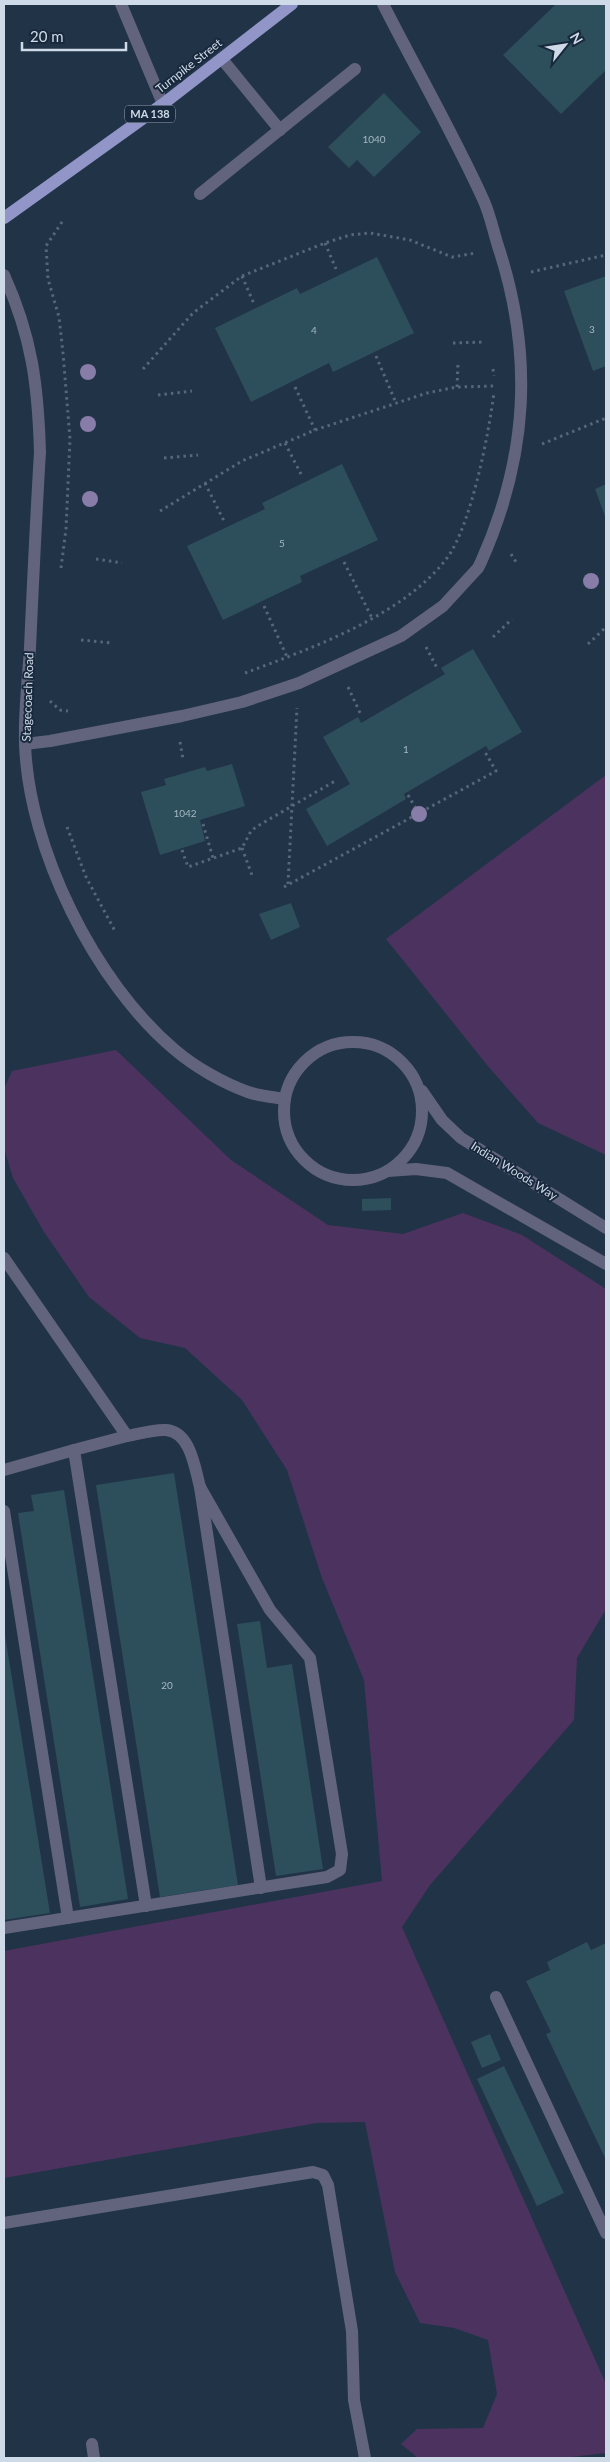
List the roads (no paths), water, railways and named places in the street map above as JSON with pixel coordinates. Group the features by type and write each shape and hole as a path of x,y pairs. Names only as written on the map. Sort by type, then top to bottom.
{"main road":[{"name":"Turnpike Street","path":"4,218 163,104 292,4"}],"street":[{"path":"121,4 163,104"},
{"path":"25,744 182,716 242,702 299,683 401,636 443,606 481,562 498,523 512,472 523,400 518,330 505,265 484,200 383,4"},
{"path":"222,59 280,130"},
{"path":"200,194 355,69"},
{"name":"Stagecoach Road","path":"4,275 21,318 33,360 39,404 40,452 25,744 31,794 56,877 77,922 114,982 143,1021 176,1051 209,1073 248,1092 285,1100"},
{"path":"385,1172 406,1155 414,1144 418,1131 421,1104 414,1079 396,1057 370,1044 341,1043 315,1053 304,1062 289,1086 285,1100 284,1115 287,1130 301,1156 313,1167 340,1179 363,1178 385,1172 416,1169 447,1173 606,1264"},
{"name":"Indian Woods Way","path":"414,1079 442,1120 461,1138 606,1228"},
{"path":"4,1258 127,1436"},
{"path":"4,1470 127,1436 164,1430 179,1436 188,1448 200,1487 261,1888"},
{"path":"74,1450 146,1906"},
{"path":"4,1928 261,1888 334,1875 340,1870 342,1854 310,1658 270,1610 200,1487"},
{"path":"4,1511 68,1918"},
{"path":"496,1997 606,2233"},
{"path":"4,2223 313,2172 323,2175 329,2194 351,2322 354,2400 365,2458"},
{"path":"92,2444 94,2458"}]}
